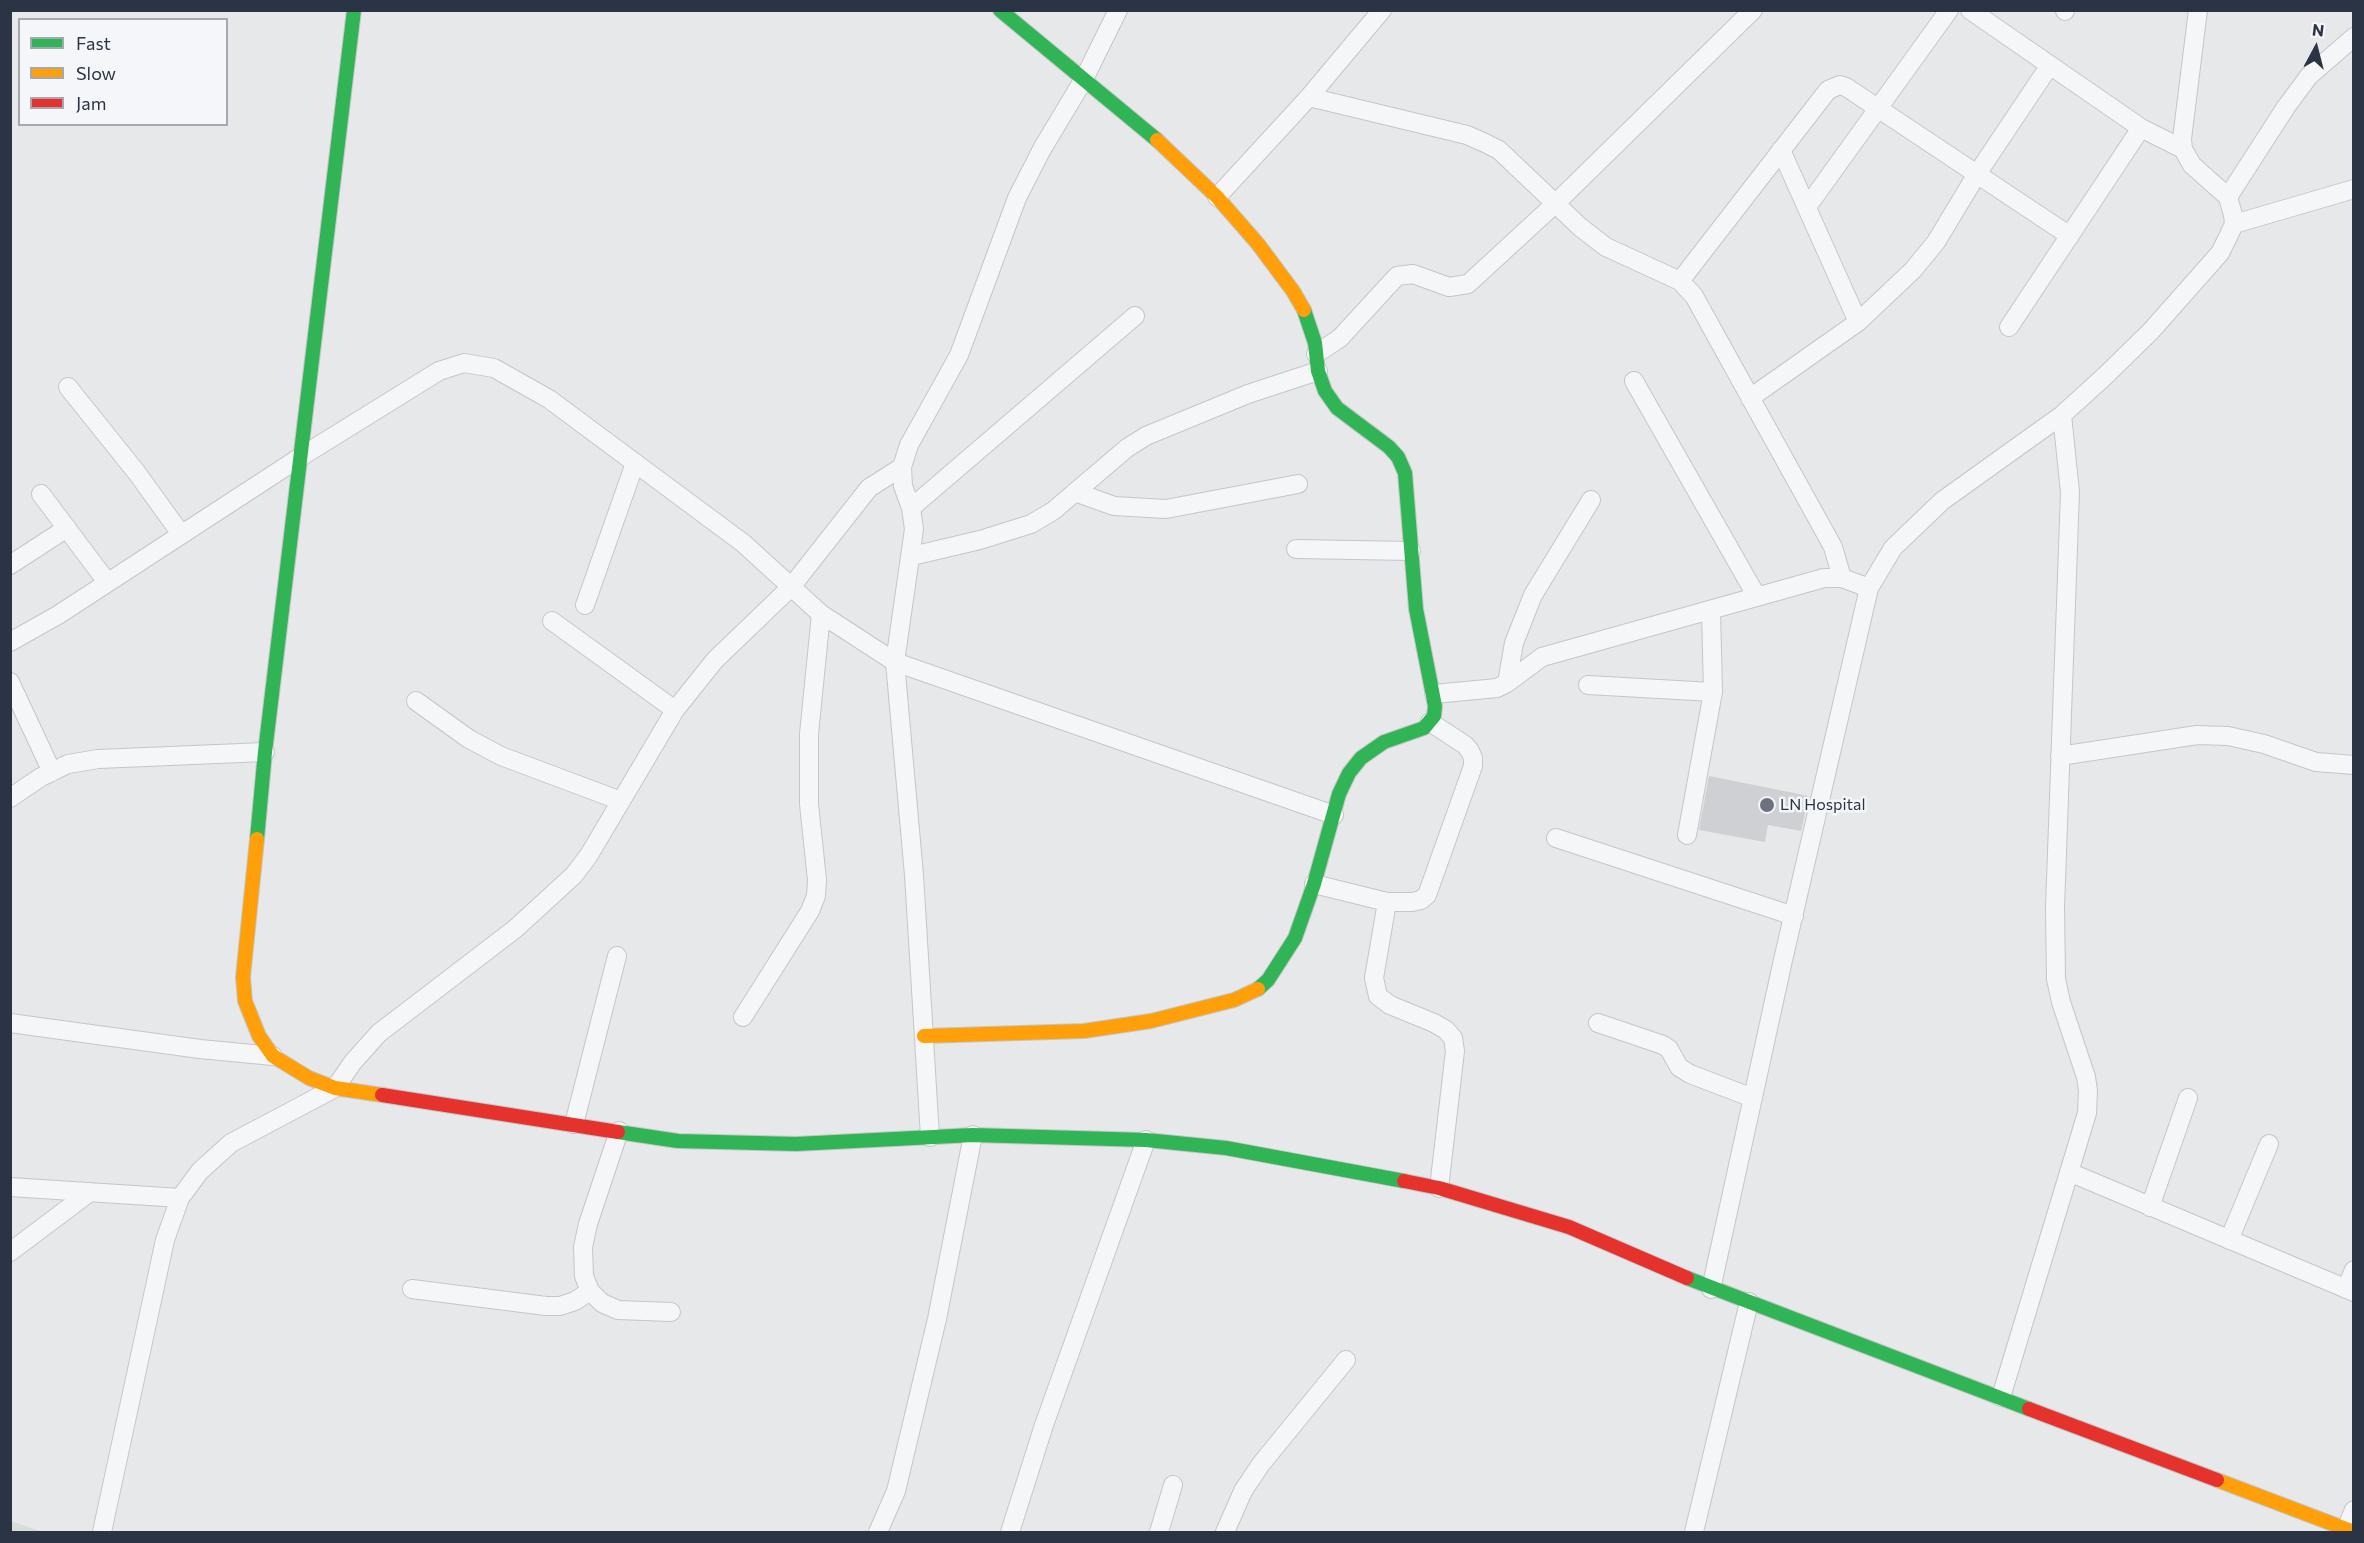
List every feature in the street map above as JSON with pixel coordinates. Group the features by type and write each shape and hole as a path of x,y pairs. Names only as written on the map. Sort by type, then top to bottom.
{"street":[{"path":"354,10 265,752 243,977 245,1001 252,1022 273,1056 309,1078 335,1088 678,1141 796,1144 973,1135 1146,1140 1248,1152 1439,1188 1569,1227 1711,1289 2350,1531 2354,1510"},
{"path":"924,1036 1084,1031 1151,1021 1234,1000 1255,991 1268,980 1295,938 1314,884 1339,794 1348,773 1361,758 1384,742 1424,728 1434,716 1434,694 1416,609 1405,472 1398,457 1389,447 1337,408 1325,391 1307,316 1293,291 1258,244 1217,197 1156,139 1000,10"},
{"path":"930,1137 914,875 895,662 912,556 914,529 911,508 903,486 902,467 909,445 958,355 1017,198 1042,149 1084,79 1118,10"},
{"path":"1217,197 1309,97 1382,10"},
{"path":"912,556 980,540 1031,524 1053,511 1127,448 1146,436 1317,363 1397,276 1413,274 1449,287 1468,284 1556,203 1753,10"},
{"path":"1807,207 1949,10"},
{"path":"1970,10 2141,128 2183,149"},
{"path":"1711,1289 1869,588 1893,548 1942,501 2062,416 2151,331 2220,253 2234,224 2234,215 2228,198 2192,165 2183,149 2182,140 2198,10"},
{"path":"2228,198 2286,107 2309,76 2354,37"},
{"path":"1750,398 1858,322 1913,270 1936,242 1977,174 2050,65"},
{"path":"1680,281 1828,90 1834,86 1846,87 2070,237"},
{"path":"1309,97 1467,135 1485,143 1499,150 1580,227 1606,247 1680,281 1694,296 1833,547 1842,578"},
{"path":"2009,327 2141,128"},
{"path":"1781,150 1858,322"},
{"path":"2234,224 2354,189"},
{"path":"911,508 1135,316"},
{"path":"10,642 58,615 302,456 439,371 464,363 494,368 549,399 743,543 822,614 895,662 1334,815"},
{"path":"1634,381 1758,597"},
{"path":"68,387 138,473 181,534"},
{"path":"2001,1397 2087,1113 2086,1077 2061,1002 2056,979 2055,908 2070,492 2062,416"},
{"path":"585,605 635,463"},
{"path":"102,1533 165,1240 180,1198 200,1171 231,1143 335,1088 353,1062 379,1033 515,929 574,875 589,855 675,710 715,660 791,587 869,488 902,467"},
{"path":"1075,492 1114,506 1166,509 1298,484"},
{"path":"41,494 107,582"},
{"path":"1507,683 1514,643 1533,595 1591,500"},
{"path":"10,564 67,528"},
{"path":"1296,549 1411,551"},
{"path":"1434,694 1497,688 1542,657 1824,578 1842,578 1869,588"},
{"path":"1687,835 1713,692 1711,611"},
{"path":"743,1017 810,911 816,896 817,880 809,804 809,734 822,614"},
{"path":"552,621 675,710"},
{"path":"10,682 52,772"},
{"path":"1588,685 1713,692"},
{"path":"416,700 469,739 501,756 621,801"},
{"path":"1314,884 1387,902 1420,900 1431,889 1473,766 1470,751 1430,723"},
{"path":"2060,756 2197,735 2228,736 2264,744 2316,762 2354,765"},
{"path":"10,798 68,764 98,759 265,752"},
{"path":"1556,838 1794,916"},
{"path":"1387,902 1374,978 1378,996 1390,1005 1434,1023 1446,1030 1453,1038 1455,1051 1439,1188"},
{"path":"574,1124 617,956"},
{"path":"10,1023 200,1049 273,1056"},
{"path":"1598,1023 1663,1045 1669,1049 1679,1066 1690,1074 1753,1098"},
{"path":"2150,1207 2188,1098"},
{"path":"620,1131 588,1224 583,1247 584,1276 590,1291 602,1303 618,1310 671,1312"},
{"path":"878,1533 896,1491 937,1319 973,1135"},
{"path":"1010,1533 1044,1425 1146,1140"},
{"path":"2229,1240 2269,1143"},
{"path":"2069,1172 2350,1290 2354,1270"},
{"path":"10,1187 180,1198"},
{"path":"10,1252 90,1192"},
{"path":"412,1289 546,1306 567,1304 590,1291"},
{"path":"1694,1533 1749,1302"},
{"path":"1225,1533 1243,1491 1346,1360"},
{"path":"1159,1533 1173,1485"}],"shaded area":[{"path":"11,1521 43,1532 11,1532"}],"building":[{"path":"1709,776 1809,796 1801,831 1768,825 1765,842 1699,830"}],"traffic: fast":[{"path":"257,839 265,752 354,10"},
{"path":"1000,10 1157,140"},
{"path":"1258,989 1268,980 1295,938 1314,884 1339,794 1349,773 1361,758 1384,742 1424,728 1434,716 1435,706 1416,609 1405,473 1398,457 1389,447 1337,408 1325,391 1318,371 1315,343 1304,310"},
{"path":"618,1132 678,1141 796,1144 973,1135 1146,1140 1226,1148 1404,1181"},
{"path":"1687,1278 2029,1409"}],"traffic: slow":[{"path":"1157,140 1217,197 1258,244 1293,291 1304,310"},
{"path":"257,839 243,977 245,1001 259,1036 273,1056 309,1078 335,1088 382,1095"},
{"path":"924,1036 1084,1031 1151,1021 1234,1000 1258,989"},
{"path":"2217,1480 2354,1532"}],"traffic: jam":[{"path":"382,1095 618,1132"},
{"path":"1404,1181 1439,1188 1569,1227 1687,1278"},
{"path":"2029,1409 2217,1480"}],"place":[{"name":"LN Hospital","path":"1767,805"}]}
